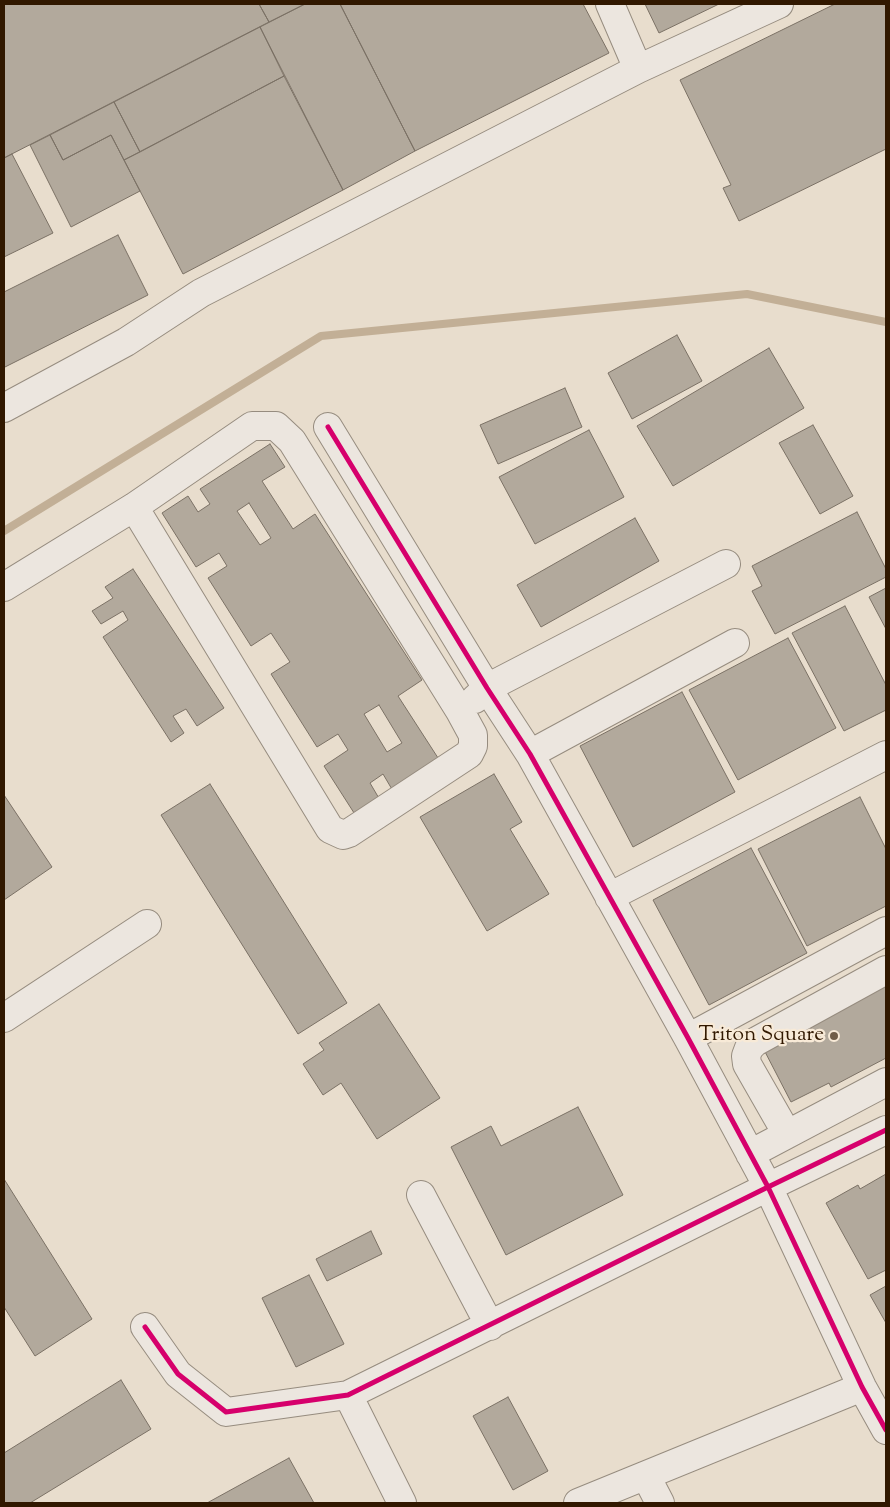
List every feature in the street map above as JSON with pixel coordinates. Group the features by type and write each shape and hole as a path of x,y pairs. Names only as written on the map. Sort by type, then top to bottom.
{"street":[{"path":"610,4 638,69"},
{"path":"4,408 126,342 201,293 638,69 779,4"},
{"path":"4,587 134,507 252,426 276,426 292,441 460,711 473,735 473,746 469,754 350,833 343,835 330,829 134,507"},
{"path":"328,427 530,754 688,1038 768,1186 862,1387 886,1430"},
{"path":"460,711 488,688 726,564"},
{"path":"530,754 735,643"},
{"path":"609,897 886,755"},
{"path":"4,1018 147,924"},
{"path":"688,1038 886,931"},
{"path":"787,1134 747,1064 746,1056 749,1048 755,1042 882,972 863,944"},
{"path":"750,1154 886,1082"},
{"path":"145,1327 178,1374 226,1412 348,1395 768,1186 886,1130"},
{"path":"420,1195 490,1326"},
{"path":"578,1503 862,1387"},
{"path":"348,1395 402,1503"},
{"path":"646,1476 660,1503"}],"building":[{"path":"4,4 259,4 269,22 4,158"},
{"path":"259,4 305,4 269,22"},
{"path":"305,4 340,4 415,151 343,190 260,27"},
{"path":"340,4 583,4 609,53 415,151"},
{"path":"645,4 719,4 659,33"},
{"path":"835,4 886,4 886,149 739,221 723,188 731,185 680,80"},
{"path":"260,27 284,76 140,152 114,102"},
{"path":"284,76 343,190 183,274 124,160"},
{"path":"114,102 140,152 124,160 111,135 63,160 50,135"},
{"path":"50,135 63,160 111,135 140,191 71,227 30,145"},
{"path":"12,154 53,233 4,257 4,158"},
{"path":"118,235 148,295 5,367 4,292"},
{"path":"677,335 702,381 632,419 608,373"},
{"path":"769,348 804,408 673,486 637,426"},
{"path":"565,388 582,427 498,464 480,425"},
{"path":"813,425 853,496 820,514 779,443"},
{"path":"589,430 624,497 535,544 499,477"},
{"path":"270,444 285,467 262,481 293,529 315,514 422,680 398,696 440,761 393,791 383,774 370,783 380,800 356,816 324,766 348,750 338,734 317,747 271,674 290,662 271,633 251,646 208,578 227,566 219,553 196,567 162,513 188,496 198,512 210,504 200,489","holes":["249,503 271,538 260,545 237,511","379,705 402,743 387,752 364,714"]},
{"path":"857,512 886,569 886,577 775,634 752,591 762,586 752,566"},
{"path":"635,518 659,561 541,627 517,585"},
{"path":"133,569 224,708 197,726 186,709 173,716 184,733 171,742 103,637 128,620 123,611 101,624 92,611 113,598 105,587"},
{"path":"886,588 886,629 869,597"},
{"path":"845,606 886,685 886,710 844,731 792,633"},
{"path":"788,638 836,728 738,780 689,690"},
{"path":"682,692 735,792 633,847 580,746"},
{"path":"494,774 522,822 510,829 549,894 487,931 420,817"},
{"path":"210,784 347,1003 298,1034 161,815"},
{"path":"4,795 52,867 4,900"},
{"path":"860,797 886,849 886,906 807,946 758,849"},
{"path":"751,848 807,953 709,1005 653,900"},
{"name":"Triton Square","path":"886,985 886,1058 831,1087 829,1083 791,1102 762,1046"},
{"path":"379,1004 440,1098 377,1139 341,1083 323,1095 303,1064 324,1050 319,1043"},
{"path":"578,1107 623,1195 506,1255 451,1147 491,1126 501,1146"},
{"path":"886,1174 886,1270 868,1279 826,1203 858,1185 860,1189"},
{"path":"4,1179 92,1319 35,1356 4,1307"},
{"path":"371,1231 382,1254 327,1281 316,1259"},
{"path":"309,1275 344,1344 296,1367 262,1298"},
{"path":"886,1286 886,1323 870,1295"},
{"path":"121,1380 151,1429 30,1503 4,1503 4,1453"},
{"path":"508,1397 548,1471 513,1490 473,1416"},
{"path":"289,1458 314,1503 207,1503"}],"waterway":[{"path":"4,531 321,336 747,294 886,322"}],"cycle path":[{"path":"328,427 487,688 530,754 688,1038 768,1187 862,1387 886,1430"},
{"path":"145,1327 178,1374 226,1412 348,1395 886,1130"}],"place":[{"name":"Triton Square","path":"834,1036"}]}
